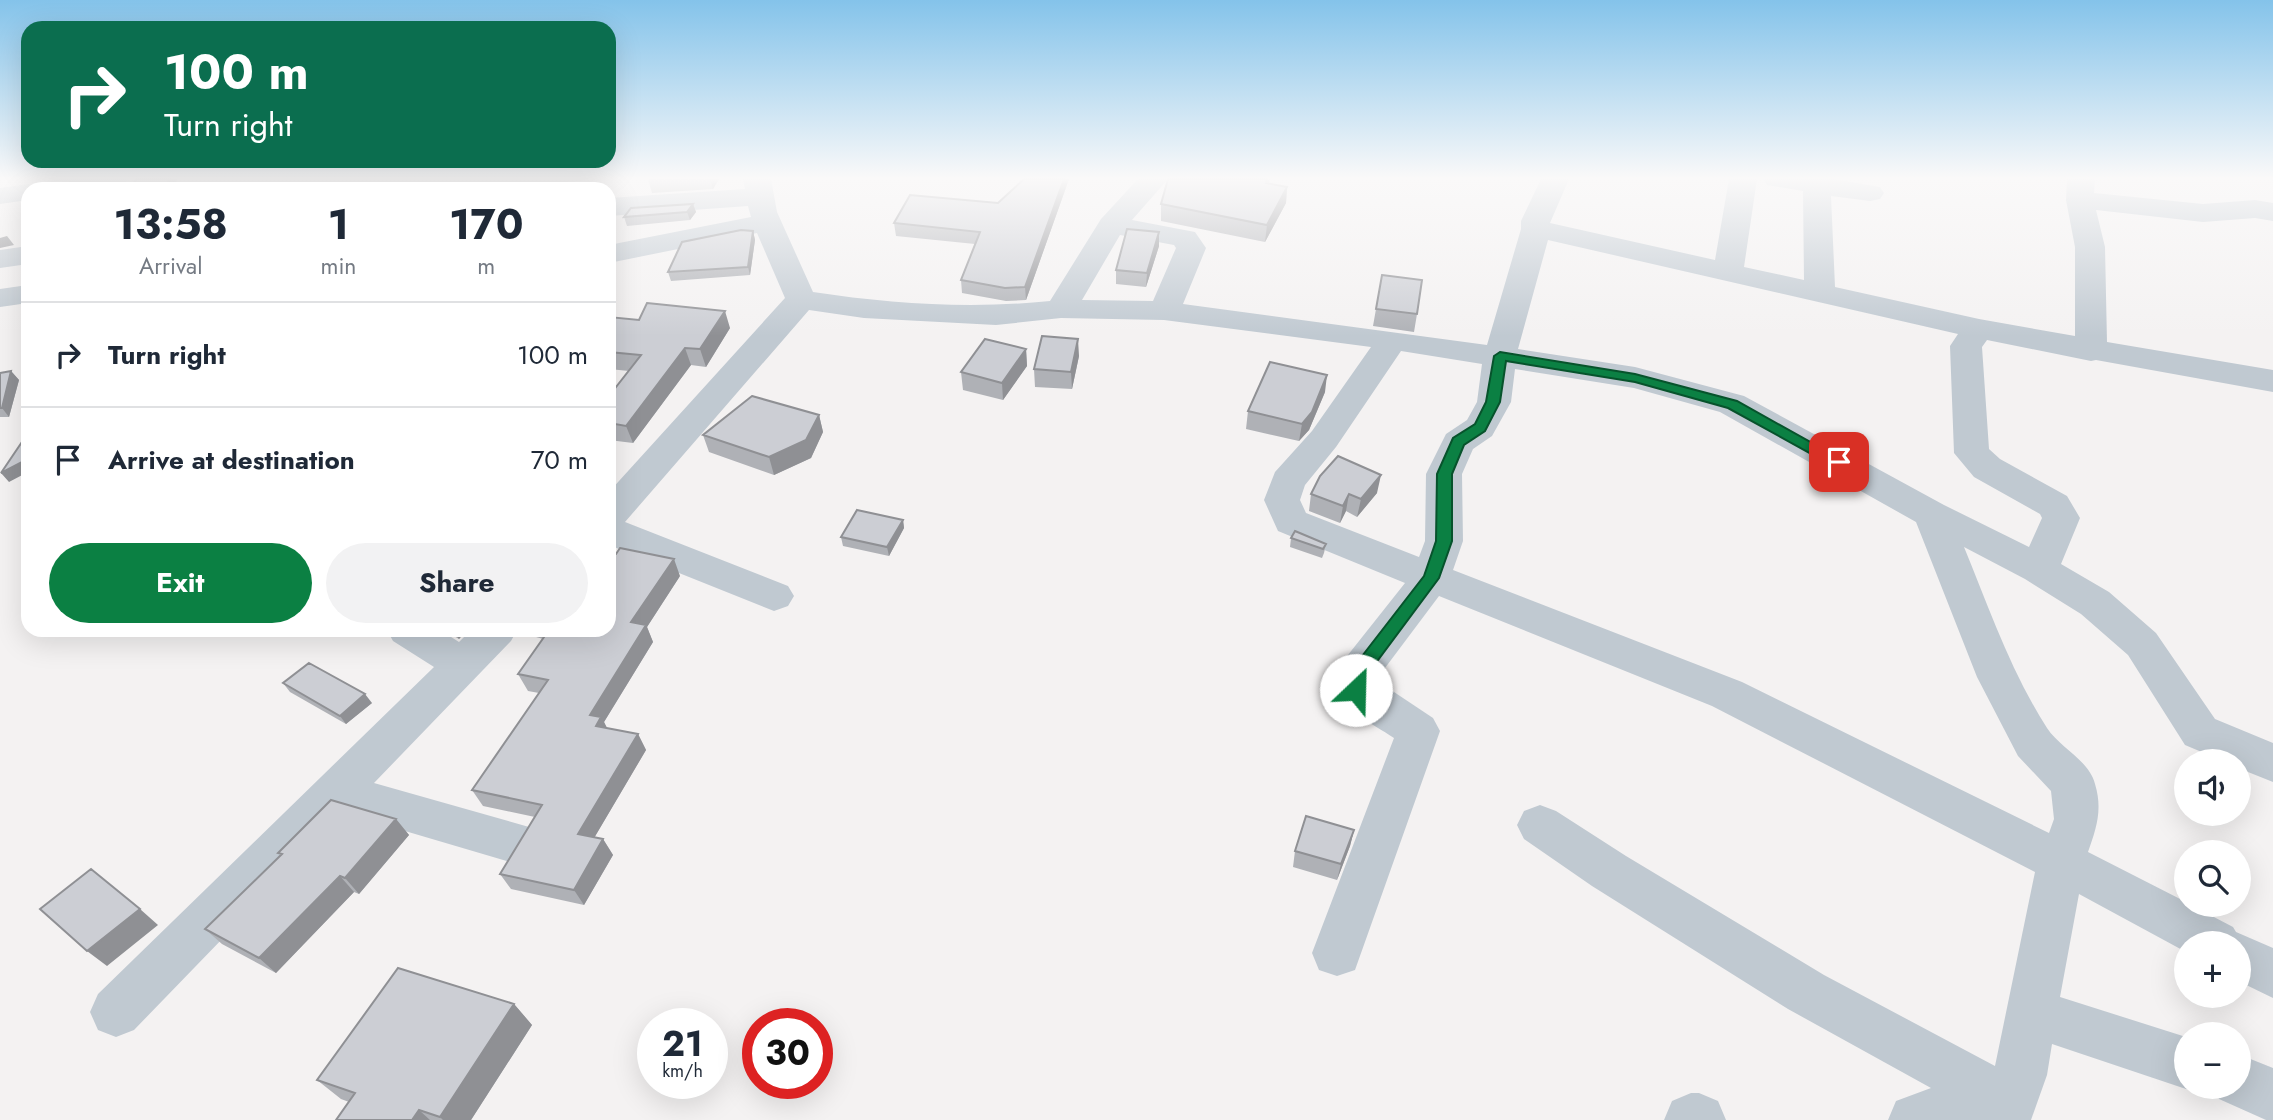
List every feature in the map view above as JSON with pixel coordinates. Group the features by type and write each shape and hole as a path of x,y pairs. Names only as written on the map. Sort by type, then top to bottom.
{"street":[{"path":"616,251 672,231"},
{"path":"774,231 802,299"},
{"path":"1061,309 1107,231"},
{"path":"1144,231 1185,239 1191,248 1164,311"},
{"path":"1337,953 1419,731 1356,690 1355,677 1431,578 1444,541 1444,474 1458,442 1480,428 1493,402 1500,356 1535,231"},
{"path":"1546,231 1979,329 2091,351 2139,356 2273,381"},
{"path":"1728,273 1735,231"},
{"path":"1818,231 1820,294"},
{"path":"2088,231 2091,351"},
{"path":"0,259 21,256"},
{"path":"0,298 21,295"},
{"path":"802,299 864,309 996,316 1061,309 1164,311 1392,340 1635,378 1732,404 1931,514 2039,569 2095,603 2142,643 2200,732 2273,763"},
{"path":"616,507 802,299"},
{"path":"1979,329 1966,346 1972,453 1987,468 2054,505 2061,518 2039,569"},
{"path":"1392,340 1324,439 1288,481 1282,499 1292,522 1727,694 2193,931"},
{"path":"616,513 774,596"},
{"path":"1931,514 1998,677 2033,743 2073,784 2077,819 2061,862 2020,1075 2011,1103"},
{"path":"419,637 463,663"},
{"path":"116,1012 490,637"},
{"path":"334,791 513,842"},
{"path":"1539,825 1806,992 2011,1103"},
{"path":"2251,962 2273,974"},
{"path":"2049,1018 2174,1059"},
{"path":"2251,1086 2273,1096"},
{"path":"1915,1120 1964,1105 2011,1103"},
{"path":"1691,1120 1699,1120"}],"building":[{"path":"735,231 753,231 748,267 668,272 682,242"},
{"path":"973,231 1045,231 1025,287 1005,288 961,280 980,232"},
{"path":"1126,231 1159,232 1147,273 1116,270"},
{"path":"1382,275 1422,280 1417,314 1376,309"},
{"path":"647,303 725,311 700,349 685,348 626,426 616,424 616,387 641,355 616,353 616,318 639,320"},
{"path":"1042,336 1078,339 1071,372 1034,369"},
{"path":"985,339 1026,349 1002,383 961,372"},
{"path":"1270,362 1327,375 1312,412 1302,424 1248,411"},
{"path":"11,371 2,408 0,408 0,373"},
{"path":"752,396 819,415 806,440 769,457 703,435"},
{"path":"21,443 21,463 1,473"},
{"path":"1338,456 1381,475 1361,499 1349,494 1343,506 1311,494 1320,476"},
{"path":"857,510 903,520 887,547 841,537"},
{"path":"1295,531 1326,544 1323,549 1291,538"},
{"path":"620,548 674,559 631,622 646,625 590,715 601,717 596,726 638,734 578,834 603,839 574,890 500,874 542,805 472,790 548,680 518,674 544,637 616,637 616,554"},
{"path":"309,663 365,694 340,716 283,683"},
{"path":"331,800 396,819 345,878 340,876 259,958 205,929 282,854 278,853"},
{"path":"1306,816 1354,830 1341,864 1295,851"},
{"path":"91,869 140,909 87,951 40,909"},
{"path":"398,968 514,1004 440,1117 419,1110 412,1120 336,1120 355,1093 317,1080"}],"route":[{"path":"1356,690 1355,677 1431,578 1444,541 1444,474 1458,442 1480,428 1493,402 1500,356 1635,378 1732,404 1839,462"}]}
